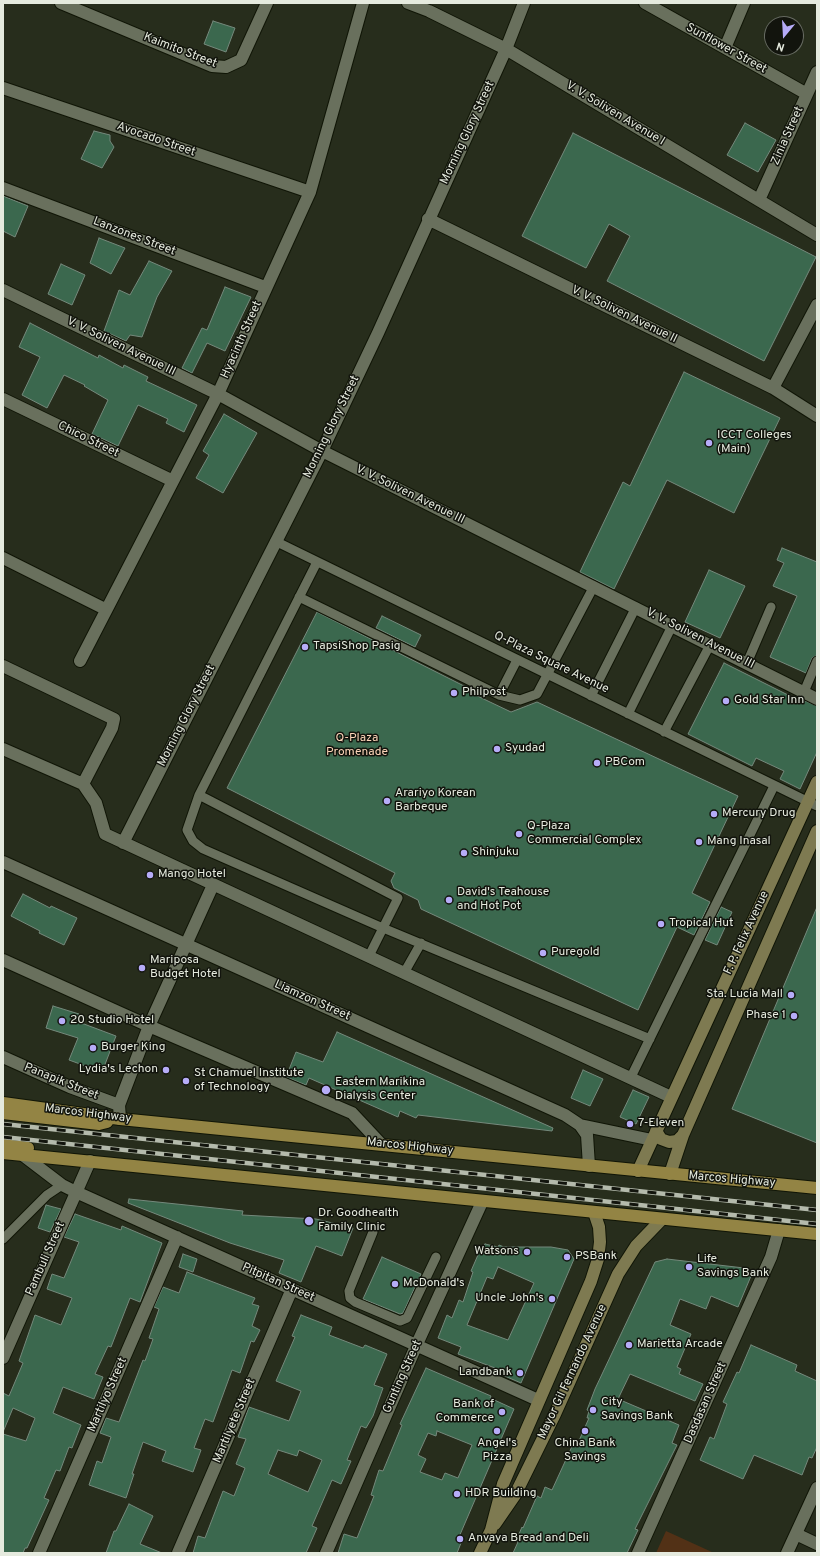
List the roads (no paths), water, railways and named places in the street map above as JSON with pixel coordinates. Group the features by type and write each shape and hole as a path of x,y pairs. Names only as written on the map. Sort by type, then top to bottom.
{"main road":[{"name":"F. P. Felix Avenue","path":"638,1171 671,1097 813,804 817,782"},
{"name":"F. P. Felix Avenue","path":"670,1174 683,1135 817,831"},
{"name":"Marcos Highway","path":"3,1103 120,1119 817,1188"},
{"path":"3,1114 99,1124 120,1119"},
{"path":"654,1135 669,1142 677,1141 683,1135"},
{"path":"3,1145 73,1153 90,1161"},
{"path":"3,1153 482,1202 817,1234"},
{"name":"Mayor Gil Fernando Avenue","path":"491,1530 503,1484 538,1400 591,1281 598,1259 600,1242 599,1227 594,1212"},
{"name":"Mayor Gil Fernando Avenue","path":"480,1553 491,1530 515,1495 555,1414 620,1269 636,1246 662,1219"}],"street":[{"name":"Kaimito Street","path":"61,3 212,66 226,68 241,60 267,3"},
{"name":"Hyacinth Street","path":"80,661 105,609 218,394 265,287 310,192 363,3"},
{"name":"V. V. Soliven Avenue I","path":"408,3 429,11 506,49 817,235"},
{"name":"Morning Glory Street","path":"123,843 322,451 378,333 428,219 506,49 524,3"},
{"name":"Sunflower Street","path":"645,3 807,94"},
{"path":"725,48 744,3"},
{"name":"Zinia Street","path":"759,200 817,72"},
{"name":"Avocado Street","path":"3,88 310,192"},
{"name":"Lanzones Street","path":"3,188 265,287"},
{"name":"V. V. Soliven Avenue II","path":"428,219 773,388 817,416"},
{"name":"V. V. Soliven Avenue III","path":"3,290 218,394 322,451 817,699"},
{"path":"773,388 817,305"},
{"name":"Chico Street","path":"3,399 173,481"},
{"path":"3,558 105,609"},
{"path":"3,666 114,719 112,728 84,784"},
{"path":"3,749 84,784 96,803 104,834 632,1077 671,1097"},
{"name":"Liamzon Street","path":"3,862 530,1098 565,1115 580,1125"},
{"path":"120,1119 119,1105 148,1026 213,885"},
{"path":"3,960 148,1026 352,1113 381,1144"},
{"name":"Panapik Street","path":"3,1057 70,1087 119,1105"},
{"path":"580,1125 654,1135"},
{"path":"580,1125 586,1135 589,1166"},
{"name":"Pitpitan Street","path":"24,1156 62,1185 76,1192 417,1344 538,1400"},
{"name":"Pambuli Street","path":"3,1358 90,1161"},
{"name":"Gunting Street","path":"326,1553 417,1344 482,1202"},
{"name":"Dasdasan Street","path":"638,1553 771,1257 779,1230"},
{"name":"Martilyo Street","path":"39,1553 177,1237"},
{"name":"Martilyete Street","path":"178,1553 292,1289"},
{"path":"787,1553 817,1488"},
{"path":"796,1534 817,1544"}],"lane":[{"name":"Q-Plaza Square Avenue","path":"275,541 813,804"},
{"path":"317,562 199,795 187,830 193,841 203,849 383,928 650,1039"},
{"path":"299,597 499,696 520,700 537,694 594,586"},
{"path":"747,663 771,607"},
{"path":"591,696 636,608"},
{"path":"628,714 672,626"},
{"path":"664,732 710,645"},
{"path":"499,696 517,660"},
{"path":"804,692 817,661"},
{"path":"632,1077 774,786"},
{"path":"199,795 398,898 369,956"},
{"path":"404,972 420,943"},
{"path":"3,1239 47,1195 62,1185"},
{"path":"373,1232 349,1291 350,1298 355,1302 400,1321 407,1318 436,1256"}],"railway":[{"path":"3,1124 817,1210"},
{"path":"3,1137 817,1224"}],"place":[{"name":"ICCT Colleges (Main)","path":"709,443"},
{"name":"TapsiShop Pasig","path":"305,647"},
{"name":"Philpost","path":"454,693"},
{"name":"Gold Star Inn","path":"726,701"},
{"name":"Syudad","path":"497,749"},
{"name":"PBCom","path":"597,763"},
{"name":"Arariyo Korean Barbeque","path":"387,801"},
{"name":"Mercury Drug","path":"714,814"},
{"name":"Q-Plaza Commercial Complex","path":"519,834"},
{"name":"Mang Inasal","path":"699,842"},
{"name":"Shinjuku","path":"464,853"},
{"name":"Mango Hotel","path":"150,875"},
{"name":"David's Teahouse and Hot Pot","path":"449,900"},
{"name":"Tropical Hut","path":"661,924"},
{"name":"Puregold","path":"543,953"},
{"name":"Mariposa Budget Hotel","path":"142,968"},
{"name":"Sta. Lucia Mall","path":"791,995"},
{"name":"Phase 1","path":"794,1016"},
{"name":"20 Studio Hotel","path":"62,1021"},
{"name":"Burger King","path":"93,1048"},
{"name":"Lydia's Lechon","path":"166,1070"},
{"name":"St Chamuel Institute of Technology","path":"186,1081"},
{"name":"Eastern Marikina Dialysis Center","path":"326,1090"},
{"name":"7-Eleven","path":"630,1124"},
{"name":"Dr. Goodhealth Family Clinic","path":"309,1221"},
{"name":"Watsons","path":"527,1252"},
{"name":"PSBank","path":"567,1257"},
{"name":"Life Savings Bank","path":"689,1267"},
{"name":"McDonald's","path":"395,1284"},
{"name":"Uncle John's","path":"552,1299"},
{"name":"Marietta Arcade","path":"629,1345"},
{"name":"Landbank","path":"520,1373"},
{"name":"City Savings Bank","path":"593,1410"},
{"name":"Bank of Commerce","path":"502,1412"},
{"name":"Angel's Pizza","path":"497,1431"},
{"name":"China Bank Savings","path":"585,1431"},
{"name":"HDR Building","path":"457,1494"},
{"name":"Anvaya Bread and Deli","path":"460,1539"}],"park label":[{"name":"Q-Plaza Promenade","path":"357,746"}]}
